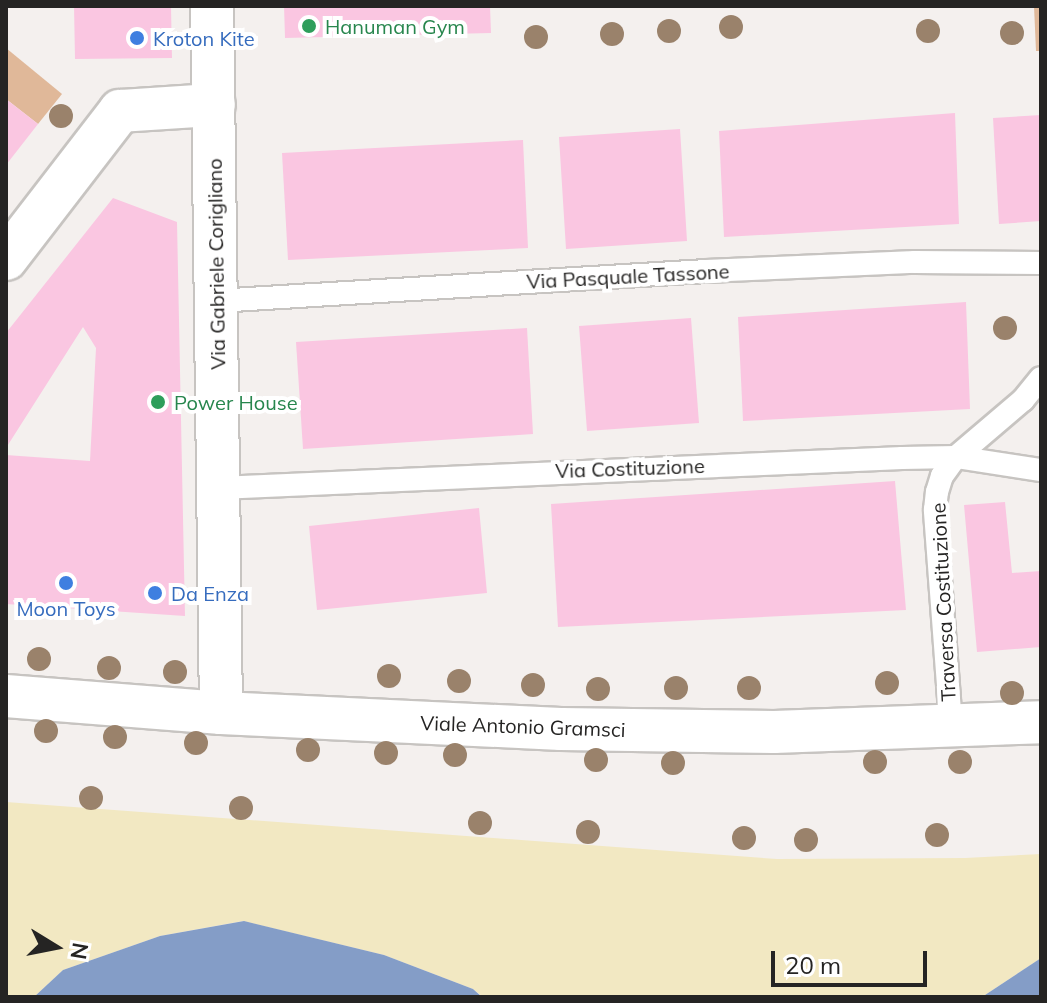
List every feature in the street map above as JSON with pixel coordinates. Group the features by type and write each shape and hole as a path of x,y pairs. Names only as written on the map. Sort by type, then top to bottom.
{"street":[{"name":"Via Gabriele Corigliano","path":"212,6 221,713"},
{"path":"6,259 120,111 214,105"},
{"name":"Viale Antonio Gramsci","path":"6,696 221,713 561,729 774,732 1041,722"}],"lane":[{"name":"Via Pasquale Tassone","path":"216,301 721,270 915,262 1041,263"},
{"name":"Traversa Costituzione","path":"951,725 935,510 942,476 956,457 1023,400 1041,378"},
{"name":"Via Costituzione","path":"219,488 556,471 956,457 1041,470"}],"shaded area":[{"path":"1034,6 1041,6 1041,51 1036,51"},
{"path":"6,48 62,94 38,124 6,99"}],"sand":[{"path":"6,802 777,859 965,858 1041,854 1041,958 982,997 483,997 473,989 384,955 243,921 160,936 63,970 34,997 6,997"}],"water":[{"path":"244,921 384,955 473,989 482,997 34,997 63,970 160,936"},
{"path":"1041,958 1041,997 982,997"}],"building":[{"path":"74,6 171,6 172,58 75,59"},
{"path":"284,6 490,6 491,33 285,38"},
{"path":"6,99 38,124 6,165"},
{"path":"955,113 959,224 724,237 719,131"},
{"path":"1041,115 1041,221 999,224 993,118"},
{"path":"680,129 687,241 566,249 559,137"},
{"path":"523,140 528,248 288,260 282,153"},
{"path":"113,198 177,222 185,616 6,604 6,455 90,461 96,348 83,327 6,448 6,333"},
{"path":"966,302 970,409 743,421 738,317"},
{"path":"691,318 699,423 587,431 579,326"},
{"path":"527,328 533,434 303,449 296,342"},
{"path":"895,481 906,610 558,627 551,504"},
{"path":"1005,502 1012,573 1041,571 1041,647 977,652 964,505"},
{"path":"479,508 487,593 317,610 309,526"}],"place":[{"name":"Hanuman Gym","path":"309,26"},
{"name":"Kroton Kite","path":"137,38"},
{"name":"Power House","path":"158,402"},
{"name":"Moon Toys","path":"66,583"},
{"name":"Da Enza","path":"155,593"}]}
